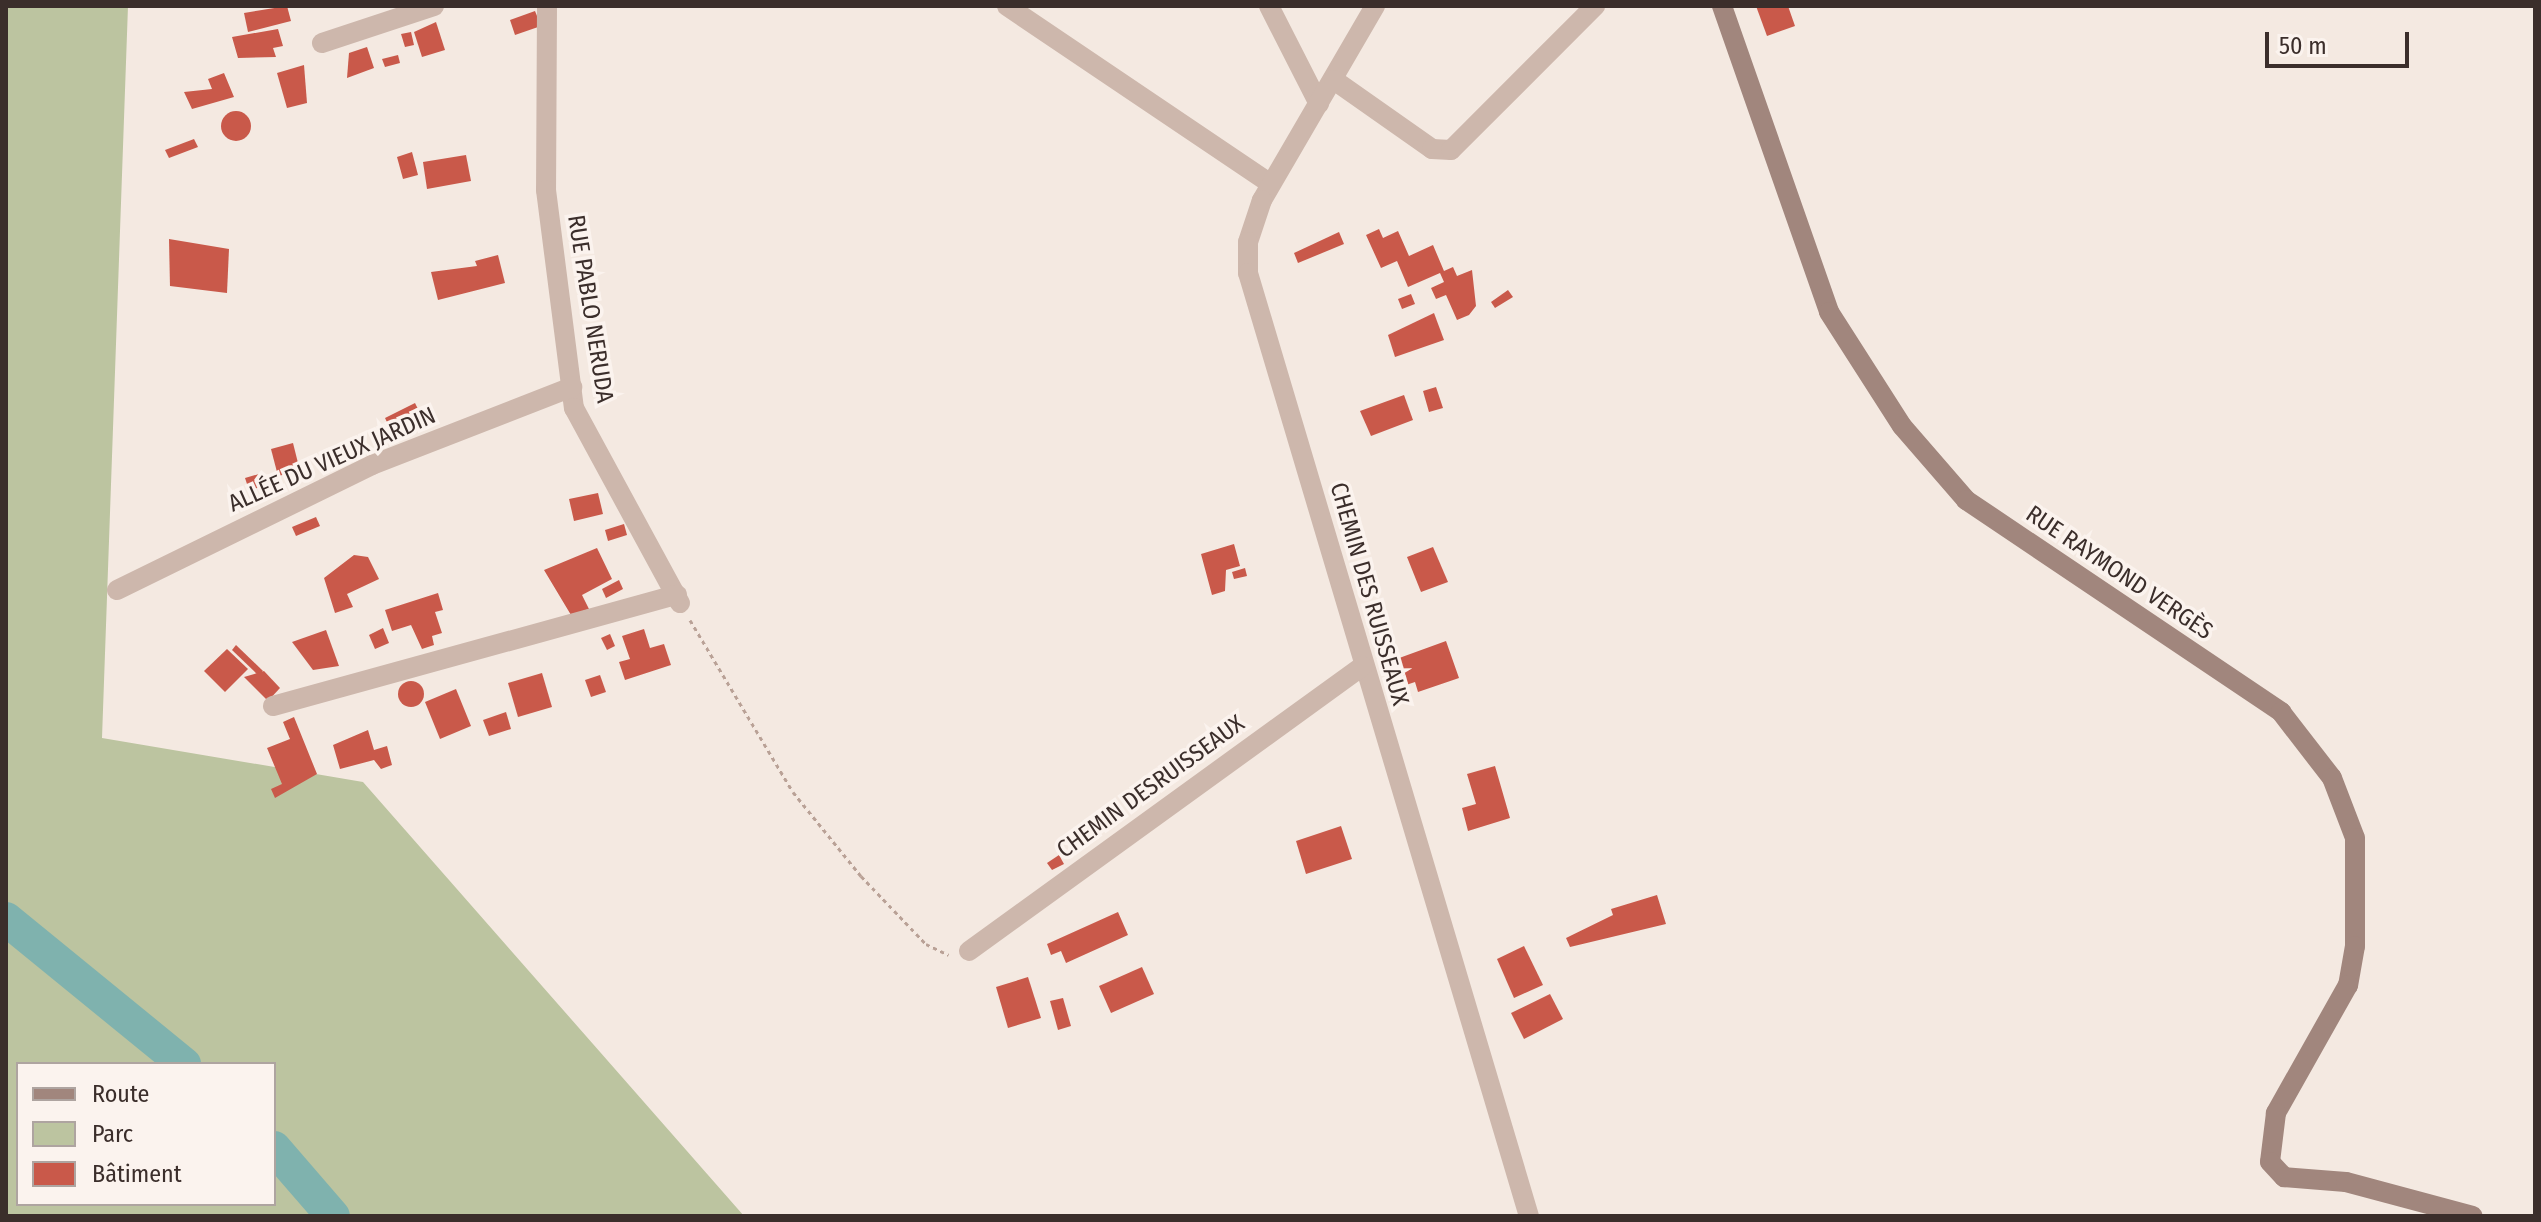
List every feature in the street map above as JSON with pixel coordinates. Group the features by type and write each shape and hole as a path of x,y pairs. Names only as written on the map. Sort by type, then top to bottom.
{"main road":[{"name":"RUE RAYMOND VERGÈS","path":"1722,6 1829,312 1860,370 1918,446 1966,500 2015,536 2281,712 2332,778 2355,838 2355,946 2348,985 2276,1113 2270,1162 2284,1177 2346,1182 2473,1216"}],"street":[{"path":"322,43 434,6"},
{"name":"RUE PABLO NERUDA","path":"547,6 546,190 574,408 678,599"},
{"path":"1007,6 1271,184"},
{"path":"1269,6 1319,104"},
{"name":"CHEMIN DES RUISSEAUX","path":"1375,6 1271,184 1248,242 1248,273 1529,1216"},
{"path":"1334,80 1432,149 1451,150 1595,6"},
{"name":"ALLÉE DU VIEUX JARDIN","path":"117,590 372,465 572,387"},
{"path":"273,706 678,599"},
{"name":"CHEMIN DESRUISSEAUX","path":"969,951 1363,666"}],"path":[{"path":"678,599 793,792 861,876 926,944 946,955 969,951"}],"green space":[{"path":"6,6 128,6 102,738 363,782 744,1216 6,1216"}],"building":[{"path":"287,6 291,21 248,32 244,13"},
{"path":"1756,6 1788,6 1795,26 1767,36"},
{"path":"535,11 541,26 515,35 510,20"},
{"path":"436,22 445,50 422,57 414,32"},
{"path":"278,29 283,46 273,48 276,57 238,58 232,37"},
{"path":"411,32 414,45 405,47 401,34"},
{"path":"367,47 374,68 347,78 349,53"},
{"path":"398,55 400,63 385,67 382,59"},
{"path":"304,65 307,103 287,108 277,73"},
{"path":"224,73 234,97 192,109 184,92 212,89 208,79"},
{"path":"236,111 242,112 250,120 250,132 242,140 236,141 230,140 222,132 221,126 222,120 230,112"},
{"path":"194,139 198,147 169,158 165,150"},
{"path":"412,152 418,175 403,179 397,157"},
{"path":"466,155 471,181 427,189 423,162"},
{"path":"1379,229 1383,238 1398,231 1409,256 1433,245 1444,271 1453,267 1457,276 1472,270 1476,306 1469,315 1457,320 1446,295 1436,299 1431,288 1444,282 1440,273 1408,287 1397,261 1381,268 1366,235"},
{"path":"1339,232 1344,244 1298,263 1294,253"},
{"path":"169,239 229,249 227,293 170,286"},
{"path":"498,255 505,283 438,300 431,272 477,266 475,261"},
{"path":"1508,290 1513,297 1495,308 1491,302"},
{"path":"1411,294 1415,304 1402,309 1398,299"},
{"path":"1434,313 1444,340 1395,357 1388,335"},
{"path":"1436,387 1443,408 1429,412 1423,391"},
{"path":"1404,395 1413,420 1371,436 1360,411"},
{"path":"415,403 420,413 410,418 417,431 396,441 385,418"},
{"path":"293,443 300,471 278,476 271,449"},
{"path":"259,474 262,487 249,490 245,478"},
{"path":"598,493 603,514 574,521 569,499"},
{"path":"316,517 320,526 296,536 292,527"},
{"path":"624,524 627,535 608,541 605,530"},
{"path":"1234,544 1240,566 1226,570 1225,591 1212,595 1201,554"},
{"path":"1433,547 1448,582 1421,592 1407,557"},
{"path":"597,548 612,579 582,595 589,609 571,615 544,570"},
{"path":"354,555 368,557 379,579 347,594 353,607 335,613 324,578"},
{"path":"1245,568 1247,576 1234,579 1232,572"},
{"path":"619,580 623,589 606,598 602,589"},
{"path":"438,593 443,610 435,612 442,633 432,636 434,645 422,649 411,625 392,631 385,610"},
{"path":"383,628 389,643 375,649 369,635"},
{"path":"644,629 650,648 664,644 671,665 625,680 619,662 630,659 622,636"},
{"path":"326,630 339,666 313,670 292,642"},
{"path":"610,634 615,646 607,650 601,638"},
{"path":"1446,641 1459,678 1418,692 1415,682 1400,687 1391,661"},
{"path":"236,645 263,671 258,675 232,650"},
{"path":"227,649 248,669 225,692 204,671"},
{"path":"264,671 280,688 268,701 244,677"},
{"path":"542,673 552,707 518,717 508,683"},
{"path":"600,675 606,692 591,697 585,680"},
{"path":"411,681 420,685 424,694 420,703 411,707 402,703 398,694 402,685"},
{"path":"456,689 471,726 440,739 425,702"},
{"path":"506,712 511,729 489,736 483,720"},
{"path":"294,717 317,774 275,798 271,789 282,784 267,748 290,739 283,722"},
{"path":"368,730 374,750 387,746 392,765 381,769 374,760 340,769 333,745"},
{"path":"1495,766 1510,818 1468,831 1462,808 1476,804 1467,774"},
{"path":"1341,826 1352,859 1306,874 1296,841"},
{"path":"1059,855 1064,864 1052,870 1047,863"},
{"path":"1657,895 1666,924 1570,947 1566,938 1613,915 1611,909"},
{"path":"1118,912 1128,935 1066,963 1061,951 1051,955 1047,944"},
{"path":"1524,946 1543,985 1514,998 1497,959"},
{"path":"1142,967 1154,994 1111,1013 1099,986"},
{"path":"1028,977 1041,1018 1008,1028 996,987"},
{"path":"1550,994 1563,1019 1524,1039 1511,1013"},
{"path":"1063,998 1071,1026 1058,1030 1050,1001"}],"waterway":[{"path":"6,919 182,1062"},
{"path":"276,1150 333,1216"}]}
